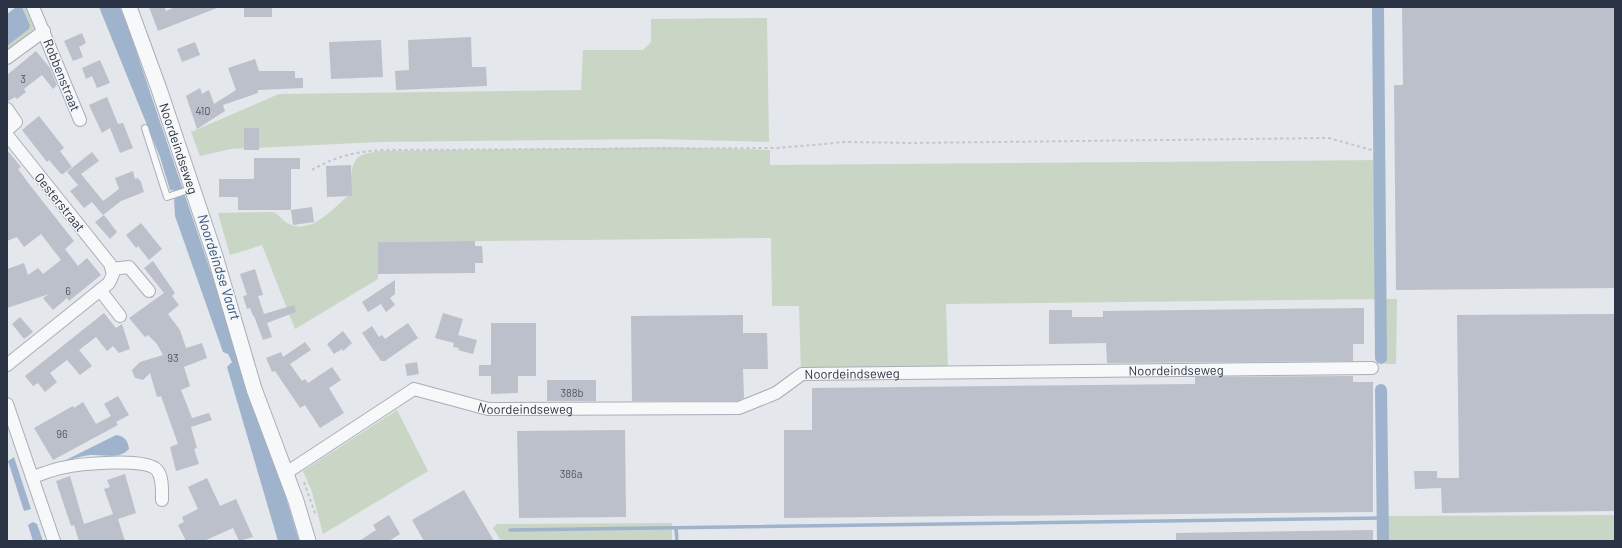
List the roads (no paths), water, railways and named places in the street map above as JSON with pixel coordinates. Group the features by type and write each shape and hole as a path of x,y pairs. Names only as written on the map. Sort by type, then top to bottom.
{"street":[{"name":"Robbenstraat","path":"33,7 80,120"},
{"name":"Noordeindseweg","path":"128,7 157,83 184,192 233,314 254,389 291,470 308,541"},
{"name":"Robbenstraat","path":"7,58 44,31"},
{"path":"7,109 16,122 7,130"},
{"name":"Oesterstraat","path":"7,135 112,269"},
{"path":"7,365 100,290 112,279 112,269 129,267 149,291"},
{"path":"100,290 120,316"},
{"name":"Noordeindseweg","path":"291,470 414,389 488,409 739,408 776,393 802,374 1372,368"},
{"path":"7,404 54,541"},
{"path":"32,477 60,468 77,465 146,464 157,469 160,475 162,500"}],"lane":[{"path":"144,128 167,197 184,192"}],"water":[{"path":"16,7 22,7 30,25 29,29 7,46 7,14"},
{"path":"99,7 120,7 128,27 226,317 240,368 280,478 299,541 278,541 227,367 232,362 228,354 223,352 175,216 174,199 178,197 176,191 170,190 160,157"},
{"path":"116,435 123,437 127,441 129,449 125,452 111,456 96,455 75,458 60,463"},
{"path":"14,457 31,509 24,511 8,461"},
{"path":"33,522 37,524 43,541 33,541 28,525"}],"waterway":[{"path":"1378,7 1381,358"},
{"path":"1381,390 1383,541"},
{"path":"510,530 1383,518"},
{"path":"676,528 677,541"}],"water label":[{"name":"Noordeindse Vaart","path":"219,267"}]}
